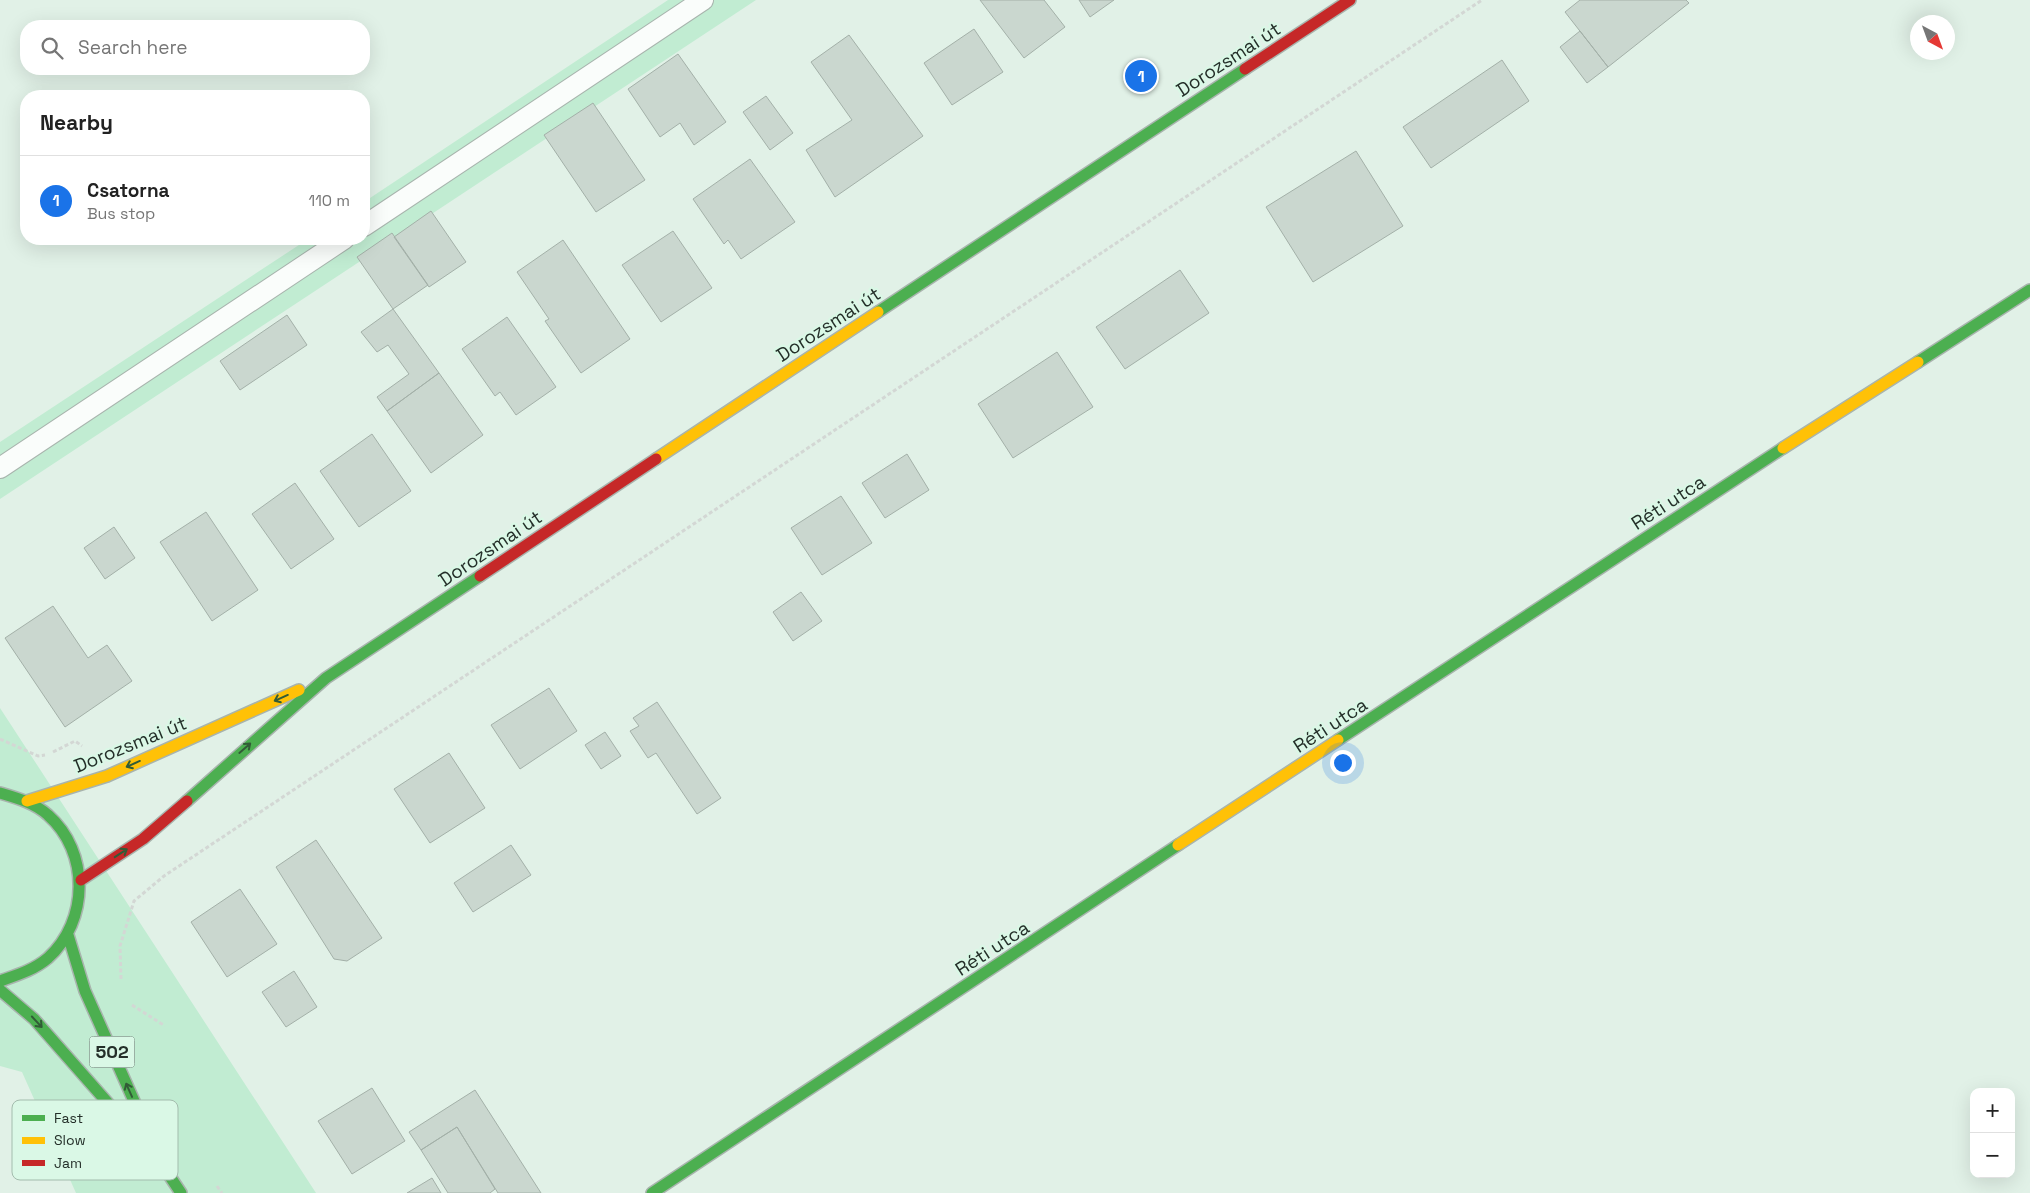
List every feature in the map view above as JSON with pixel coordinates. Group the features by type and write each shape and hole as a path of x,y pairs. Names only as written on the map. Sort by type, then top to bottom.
{"main road":[{"name":"Dorozsmai út","path":"81,880 143,839 326,678 1350,0"},
{"name":"Réti utca","path":"652,1193 1665,524 2030,290"},
{"name":"Dorozsmai út","path":"27,801 107,776 326,678"},
{"path":"0,793 27,801 54,820 73,848 81,880 79,908 68,935 54,954 36,969 14,978 0,981"},
{"name":"502","path":"68,935 85,991 134,1100"},
{"name":"502","path":"0,990 34,1019 106,1100"},
{"name":"502","path":"172,1180 180,1193"}],"lane":[{"path":"370,222 703,0"},
{"path":"0,468 335,245"}],"path":[{"path":"121,980 120,946 134,901 164,876 1482,0"},
{"path":"0,739 38,756 50,754 75,741 83,747"},
{"path":"128,1002 165,1026"}],"green space":[{"path":"668,0 756,0 0,499 0,442 299,245 370,245 370,198"},
{"path":"0,708 316,1193 76,1193 70,1180 178,1180 178,1100 34,1100 22,1072 0,1066"}],"building":[{"path":"980,0 1044,0 1065,27 1024,58"},
{"path":"1079,0 1114,0 1090,17"},
{"path":"1580,0 1686,0 1689,3 1608,67 1565,12"},
{"path":"974,29 1003,72 952,105 924,63"},
{"path":"1580,31 1608,67 1587,83 1560,47"},
{"path":"849,35 923,136 835,197 806,150 852,120 811,62"},
{"path":"678,54 726,122 694,145 680,123 660,137 628,89"},
{"path":"1502,60 1529,101 1431,168 1403,127"},
{"path":"766,96 793,133 770,150 743,112"},
{"path":"593,103 645,180 596,212 544,135"},
{"path":"1356,151 1403,226 1313,282 1266,207"},
{"path":"750,159 795,222 741,259 728,240 724,244 693,199"},
{"path":"431,211 466,262 429,287 394,237"},
{"path":"673,231 712,288 661,322 622,265"},
{"path":"392,233 428,285 393,309 357,257"},
{"path":"563,240 630,339 581,373 545,321 549,319 517,272"},
{"path":"1180,270 1209,313 1125,369 1096,327"},
{"path":"393,309 439,373 387,411 377,397 409,374 388,345 377,352 361,332"},
{"path":"287,315 307,345 240,390 220,361"},
{"path":"507,317 556,387 516,415 500,392 495,396 462,349"},
{"path":"1057,352 1093,407 1013,458 978,404"},
{"path":"439,373 483,435 431,473 387,411"},
{"path":"372,434 411,491 359,527 320,471"},
{"path":"907,454 929,490 885,518 862,483"},
{"path":"295,483 334,539 291,569 252,514"},
{"path":"841,496 872,543 822,575 791,528"},
{"path":"206,512 258,590 212,621 160,542"},
{"path":"114,527 135,558 105,579 84,548"},
{"path":"801,592 822,621 793,641 773,612"},
{"path":"53,606 88,658 107,645 132,681 65,727 5,638"},
{"path":"549,688 577,731 520,769 491,725"},
{"path":"657,702 721,798 697,814 656,753 648,758 630,731 639,726 633,718"},
{"path":"605,732 621,756 601,769 585,745"},
{"path":"449,753 485,808 430,843 394,789"},
{"path":"316,840 382,938 347,961 334,959 276,867"},
{"path":"511,845 531,875 473,912 454,883"},
{"path":"240,889 277,944 227,977 191,922"},
{"path":"294,971 317,1007 286,1027 262,992"},
{"path":"372,1088 405,1141 352,1174 318,1121"},
{"path":"475,1090 541,1193 498,1193 457,1127 421,1150 409,1132"},
{"path":"457,1127 495,1189 490,1193 448,1193 421,1150"},
{"path":"432,1178 441,1193 407,1193"}],"traffic: fast":[{"path":"878,312 1245,69"},
{"path":"1918,362 2030,290"},
{"path":"1338,740 1783,448"},
{"path":"187,801 326,678 480,576"},
{"path":"0,793 32,804 48,815 62,830 71,848 77,867 79,886 77,906 71,925 61,943 48,958 37,966 0,981"},
{"path":"652,1193 1178,845"},
{"path":"68,935 85,991 134,1100"},
{"path":"0,990 34,1019 105,1100"},
{"path":"172,1180 181,1193"}],"traffic: slow":[{"path":"656,459 878,312"},
{"path":"1783,448 1918,362"},
{"path":"27,801 107,776 299,690"},
{"path":"1178,845 1338,740"}],"traffic: jam":[{"path":"1245,69 1350,0"},
{"path":"480,576 656,459"},
{"path":"81,880 143,839 187,801"}],"place":[{"name":"Csatorna","path":"1141,76"}]}
